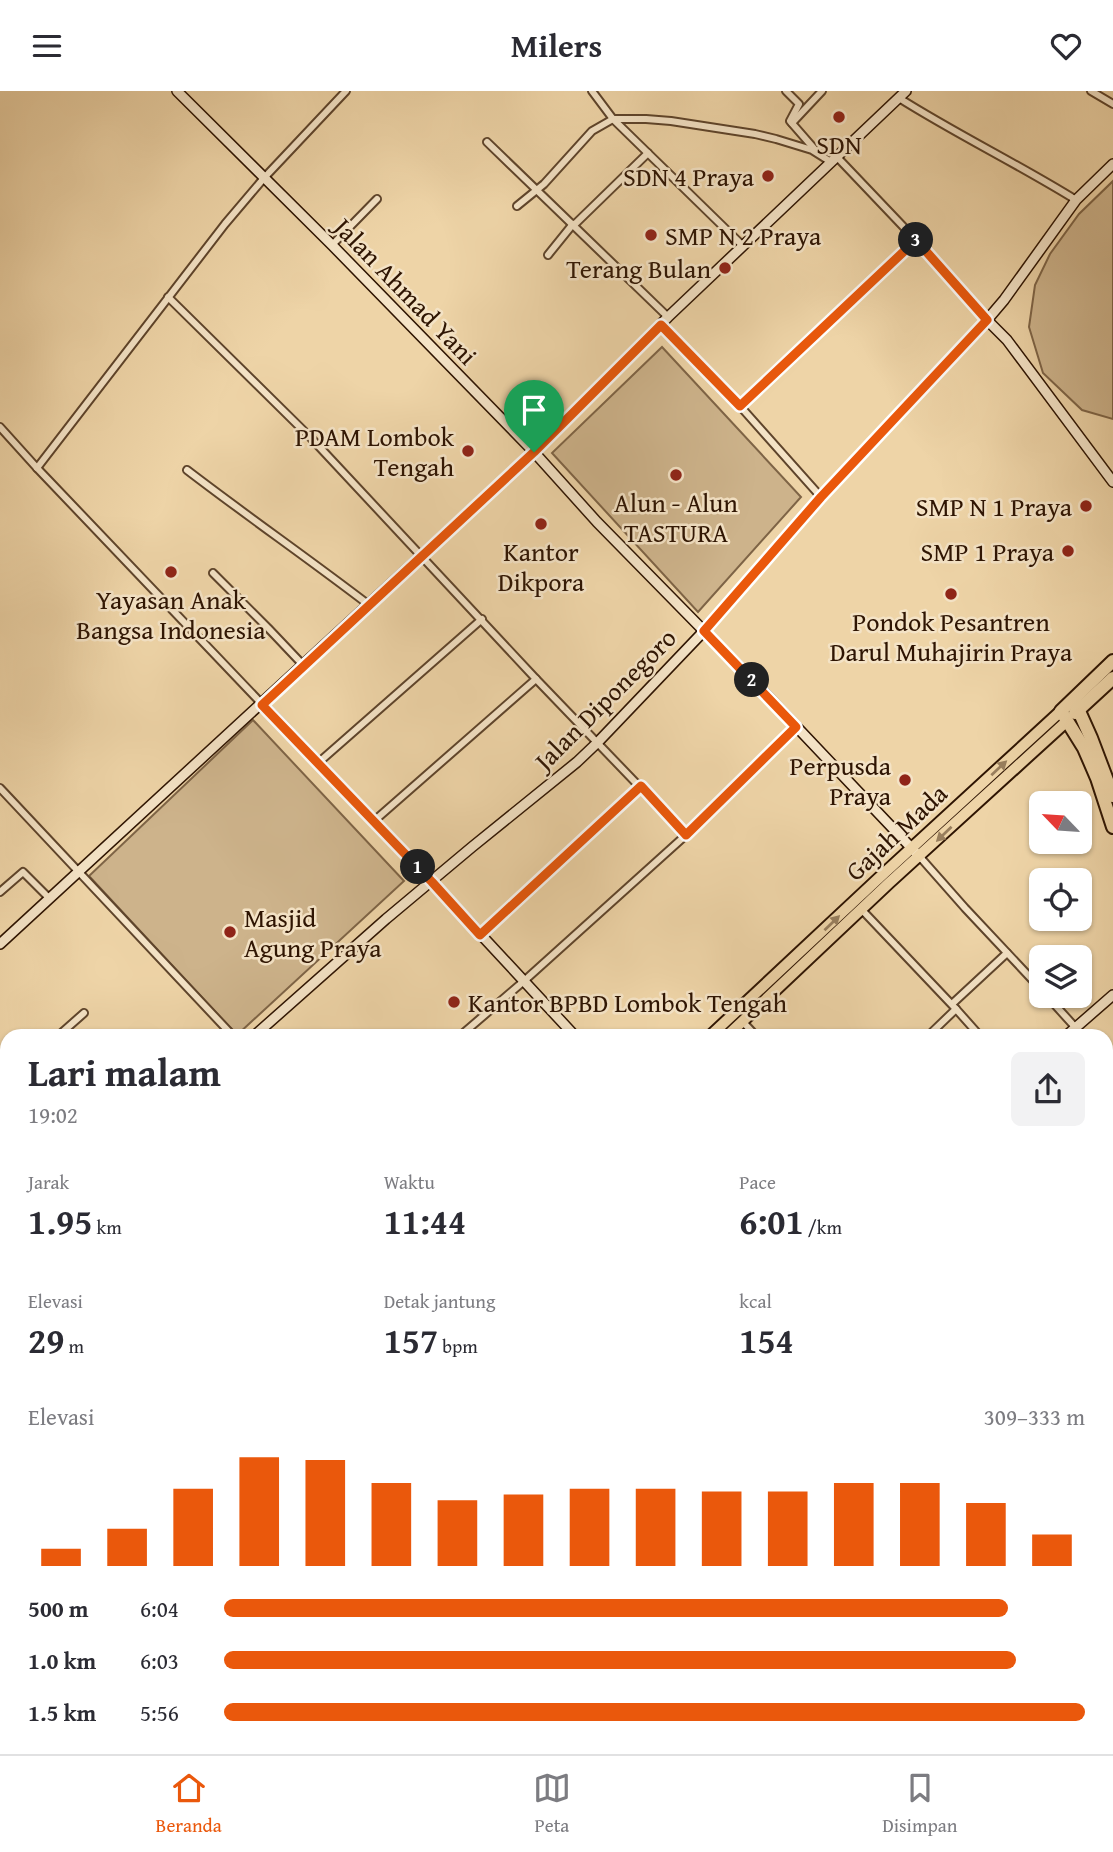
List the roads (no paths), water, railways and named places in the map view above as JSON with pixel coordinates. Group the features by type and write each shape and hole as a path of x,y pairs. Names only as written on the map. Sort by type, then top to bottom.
{"highway":[{"name":"Gajah Mada","path":"1076,705 1113,661"},
{"name":"Gajah Mada","path":"1064,716 1113,678"},
{"path":"1076,705 1113,796"},
{"path":"1064,716 1084,748 1113,827"}],"main road":[{"name":"Gajah Mada","path":"718,1029 862,910 916,853 1064,716"},
{"name":"Gajah Mada","path":"735,1029 880,877 916,853"}],"street":[{"name":"Jalan Ahmad Yani","path":"177,91 332,244 534,452 597,522 916,853"},
{"path":"37,468 225,223 346,91"},
{"path":"592,91 613,119 743,246"},
{"path":"786,91 799,104 790,118 792,123 818,154"},
{"path":"792,123 822,91"},
{"path":"1091,91 1113,104"},
{"path":"0,944 534,452 664,321 902,94 927,115 1076,200"},
{"path":"517,206 536,191 592,131 613,119 646,118 755,134 776,138 834,160 916,240 1007,340 1113,481"},
{"path":"487,142 573,224 664,321 821,497"},
{"path":"548,255 573,224 648,153"},
{"name":"Jalan Diponegoro","path":"262,1029 598,742 704,631 821,497 987,320 1012,290 1076,200 1113,164"},
{"path":"332,244 377,199"},
{"path":"740,406 916,240"},
{"path":"168,297 312,439 686,835"},
{"path":"0,427 432,882 568,1029"},
{"path":"187,470 369,605"},
{"path":"213,573 304,666"},
{"path":"318,763 482,619"},
{"path":"374,821 536,679"},
{"path":"468,1029 686,835 796,727"},
{"path":"480,935 641,786"},
{"path":"0,788 226,1029"},
{"path":"916,853 1029,976"},
{"path":"0,892 23,872 49,898"},
{"path":"862,910 974,1029"},
{"path":"934,1029 1007,953"},
{"path":"1058,1008 1075,1027 1113,995"},
{"path":"66,1029 84,1013"},
{"path":"743,1022 750,1029"}],"place":[{"name":"SDN","path":"839,117"},
{"name":"SDN 4 Praya","path":"768,176"},
{"name":"SMP N 2 Praya","path":"651,235"},
{"name":"Terang Bulan","path":"725,268"},
{"name":"PDAM Lombok Tengah","path":"468,451"},
{"name":"Alun - Alun TASTURA","path":"676,475"},
{"name":"SMP N 1 Praya","path":"1086,506"},
{"name":"Kantor Dikpora","path":"541,524"},
{"name":"SMP 1 Praya","path":"1068,551"},
{"name":"Yayasan Anak Bangsa Indonesia","path":"171,572"},
{"name":"Pondok Pesantren Darul Muhajirin Praya","path":"951,594"},
{"name":"Perpusda Praya","path":"905,780"},
{"name":"Masjid Agung Praya","path":"230,932"},
{"name":"Kantor BPBD Lombok Tengah","path":"454,1002"}]}
